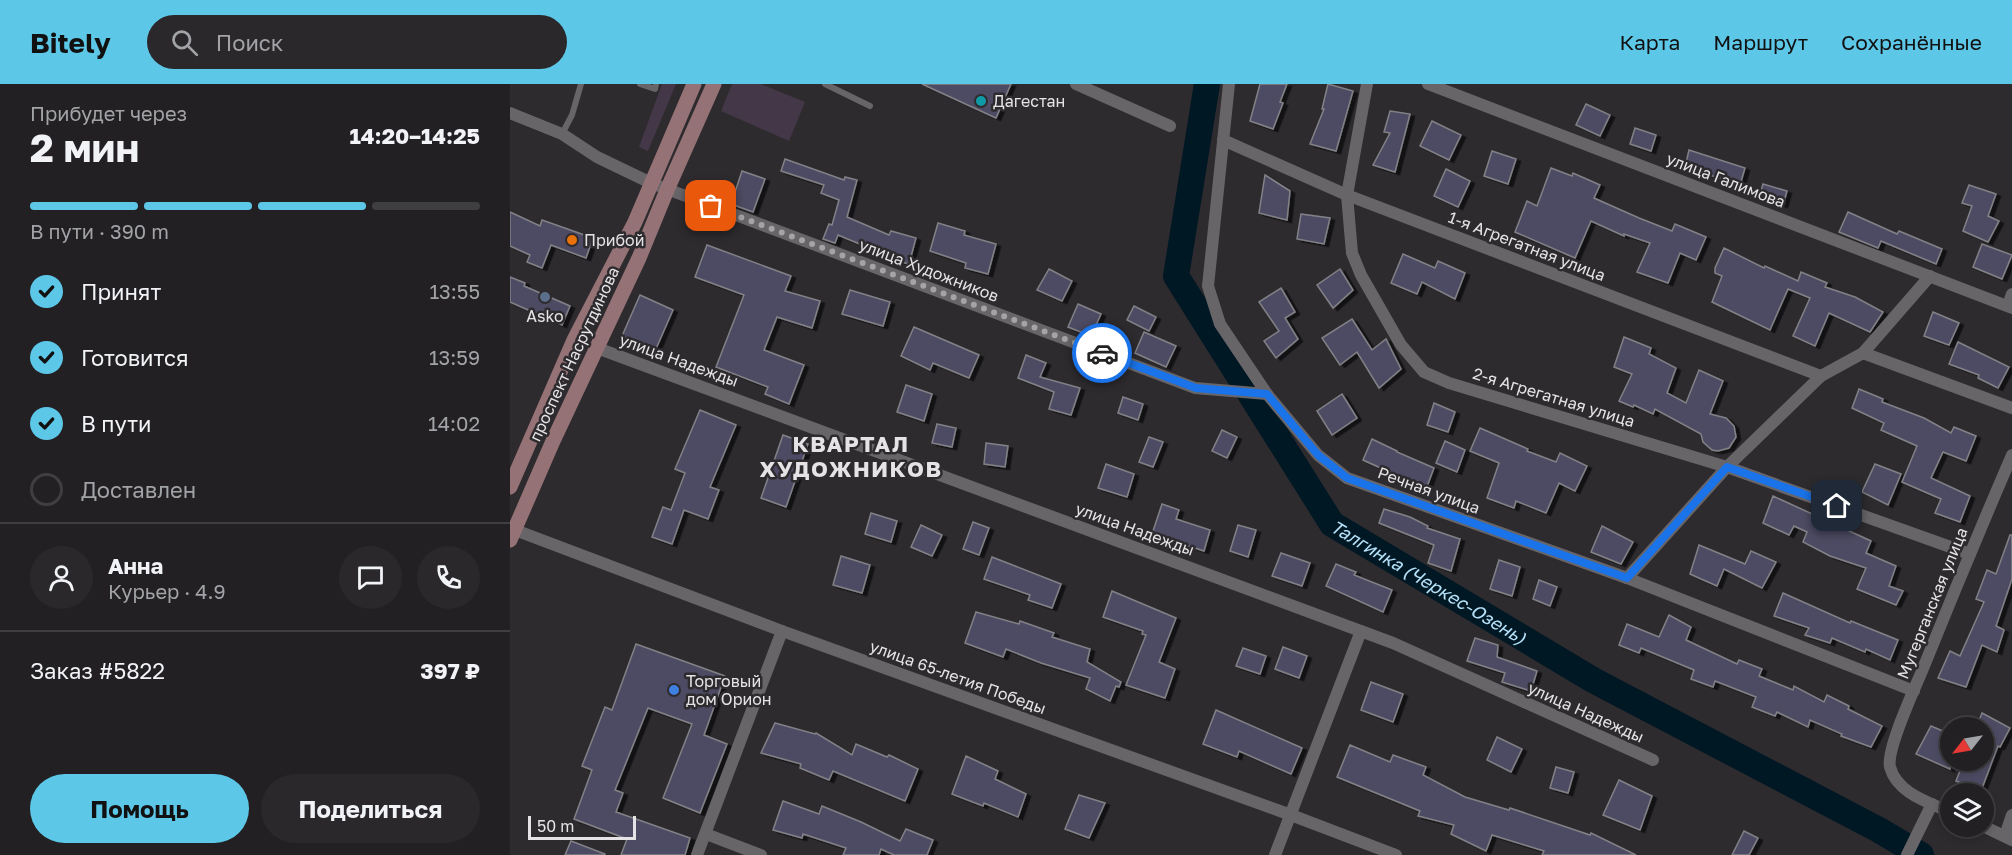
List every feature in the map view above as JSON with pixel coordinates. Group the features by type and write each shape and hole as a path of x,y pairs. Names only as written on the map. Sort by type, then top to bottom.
{"main road":[{"name":"проспект Насрутдинова","path":"510,487 574,340 634,222 694,84"},
{"name":"проспект Насрутдинова","path":"512,533 552,441 639,258 714,84"}],"street":[{"path":"1076,84 1170,126"},
{"name":"Речная улица","path":"1229,84 1208,286 1220,324 1267,394 1318,455 1347,478 1627,578 1914,691"},
{"name":"2-я Агрегатная улица","path":"1367,84 1347,195 1352,253 1401,345 1424,372 1449,383 1727,467 1970,554"},
{"name":"улица Галимова","path":"1428,84 1930,276 2010,303"},
{"name":"улица Художников","path":"510,113 562,134 597,157 667,190 1196,388 1267,394"},
{"name":"1-я Агрегатная улица","path":"1223,140 1347,195 1821,376"},
{"path":"1627,578 1727,467 1821,376 1863,353 1930,276"},
{"name":"улица Надежды","path":"597,348 1394,643 1653,760"},
{"path":"1863,353 2012,408"},
{"name":"Мугерганская улица","path":"1932,804 1906,791 1896,781 1890,765 1893,746 2012,455"},
{"name":"улица 65-летия Победы","path":"512,533 1396,855"},
{"path":"698,855 782,631"},
{"path":"1275,855 1361,631"},
{"path":"1907,855 1932,804 1940,808"},
{"path":"1994,831 2008,838 2012,815"},
{"path":"706,834 760,855"}],"lane":[{"path":"562,134 572,115 581,84"},
{"path":"639,84 655,88 656,84"},
{"path":"825,84 870,106"}],"shaded area":[{"path":"662,84 676,84 648,151 639,147"},
{"path":"732,84 761,84 805,102 789,141 721,111"}],"building":[{"name":"Дагестан","path":"922,84 1011,84 996,118"},
{"path":"1260,84 1287,84 1280,102 1283,103 1273,129 1250,121"},
{"path":"1328,84 1353,91 1336,151 1310,144 1324,109 1322,109"},
{"path":"1586,104 1610,115 1600,136 1576,125"},
{"path":"1390,111 1410,114 1395,172 1373,165 1390,133 1384,132"},
{"path":"1432,121 1461,135 1449,160 1420,146"},
{"path":"1635,128 1656,135 1651,151 1630,144"},
{"path":"1689,150 1745,168 1740,185 1685,167"},
{"path":"1492,151 1516,159 1508,184 1484,176"},
{"path":"785,159 844,180 845,177 857,180 847,217 889,235 891,231 916,238 909,264 883,257 884,254 838,235 835,243 823,239 829,224 832,225 839,200 821,193 824,185 781,171"},
{"path":"1551,168 1572,176 1573,173 1600,185 1594,198 1672,231 1675,224 1706,237 1696,260 1680,253 1668,283 1637,272 1650,243 1624,234 1624,236 1591,221 1575,258 1515,232 1527,201 1537,206"},
{"path":"1446,169 1470,181 1458,207 1434,196"},
{"path":"742,171 765,179 753,212 731,204"},
{"path":"1265,175 1290,191 1287,220 1259,213"},
{"path":"1763,184 1787,191 1783,205 1759,197"},
{"path":"1969,185 1996,194 1988,216 1999,221 1988,242 1963,231 1972,206 1962,203"},
{"path":"510,212 540,226 542,220 593,238 586,258 551,245 542,268 527,262 530,255 510,246"},
{"path":"1848,212 1897,234 1899,231 1942,249 1936,264 1881,241 1878,248 1839,232"},
{"path":"1301,214 1330,218 1324,244 1297,239"},
{"path":"938,223 965,231 964,235 996,244 988,274 965,268 966,263 930,251"},
{"path":"1982,244 2012,255 2002,279 1973,267"},
{"path":"707,245 791,276 785,291 820,301 812,328 777,317 764,350 804,365 789,404 765,394 768,387 716,367 744,295 695,277"},
{"path":"1724,248 1764,268 1765,266 1798,281 1801,272 1827,283 1825,287 1855,297 1883,312 1870,332 1829,313 1815,346 1793,336 1810,298 1788,289 1770,330 1712,302 1722,276 1715,273 1715,268"},
{"path":"1403,254 1435,268 1438,261 1465,273 1455,299 1422,282 1417,294 1391,283"},
{"path":"1049,269 1072,281 1062,301 1037,290"},
{"path":"1340,269 1353,290 1333,308 1317,285"},
{"path":"510,277 525,283 524,286 570,306 562,325 510,302"},
{"path":"1281,288 1295,312 1285,318 1298,339 1276,358 1264,341 1279,331 1259,302"},
{"path":"850,290 890,302 883,326 842,314"},
{"path":"640,295 673,310 655,351 622,336"},
{"path":"1078,304 1101,314 1091,336 1068,327"},
{"path":"1134,306 1156,317 1149,331 1127,320"},
{"path":"1933,312 1959,323 1949,345 1924,336"},
{"path":"1352,319 1372,350 1386,339 1401,369 1379,388 1357,352 1340,365 1322,338"},
{"path":"914,327 979,355 969,378 933,363 930,370 901,356"},
{"path":"1144,332 1176,346 1166,367 1135,353"},
{"path":"1624,337 1651,348 1649,354 1676,368 1667,393 1686,403 1699,370 1723,381 1710,414 1726,418 1734,426 1736,437 1729,448 1712,450 1703,442 1701,434 1655,409 1653,414 1619,401 1632,374 1614,367"},
{"path":"1958,342 2009,367 1998,388 1978,378 1979,375 1949,364"},
{"path":"1026,355 1046,363 1040,377 1080,388 1071,415 1049,409 1054,392 1018,378"},
{"path":"906,385 932,394 924,421 897,412"},
{"path":"1859,389 1883,399 1882,402 1924,418 1951,433 1954,427 1976,436 1966,461 1943,452 1931,478 1970,496 1960,522 1935,513 1941,499 1902,482 1917,446 1881,430 1884,423 1852,408"},
{"path":"1342,394 1357,418 1332,435 1317,411"},
{"path":"1123,397 1143,404 1138,420 1118,413"},
{"path":"1434,403 1455,412 1448,432 1427,425"},
{"path":"700,410 736,425 710,487 719,490 708,519 684,510 672,544 652,537 663,507 671,510 685,473 675,469"},
{"path":"937,424 956,428 952,447 932,443"},
{"path":"1480,428 1528,449 1527,451 1556,462 1560,453 1587,466 1575,491 1559,483 1546,513 1516,501 1514,508 1487,498 1499,463 1470,451"},
{"path":"1222,430 1237,437 1227,458 1212,451"},
{"path":"783,435 808,444 786,507 761,498"},
{"path":"1149,437 1163,442 1153,467 1139,462"},
{"path":"1372,439 1434,468 1425,492 1392,479 1394,474 1363,460"},
{"path":"1445,441 1465,450 1457,472 1436,463"},
{"path":"986,443 1008,446 1005,467 984,464"},
{"path":"1106,464 1134,474 1127,497 1098,488"},
{"path":"1875,464 1901,474 1888,505 1862,492"},
{"path":"1773,496 1871,541 1866,553 1896,566 1889,586 1903,591 1896,605 1857,589 1866,568 1830,556 1803,542 1807,532 1794,526 1789,535 1763,523"},
{"path":"1162,504 1179,510 1176,519 1210,530 1204,551 1152,534"},
{"path":"1384,509 1410,517 1428,526 1427,528 1460,539 1451,571 1428,563 1434,545 1379,523"},
{"path":"871,513 897,521 891,542 865,534"},
{"path":"973,522 989,528 979,555 963,549"},
{"path":"921,525 942,535 932,556 911,547"},
{"path":"1238,525 1256,530 1248,557 1230,551"},
{"path":"1602,526 1633,542 1621,564 1591,552"},
{"path":"2010,535 2012,535 2012,579 1996,626 2004,630 1997,652 1982,645 1966,687 1938,678 1950,651 1960,656 1984,602 1976,599 1987,570 1996,574"},
{"path":"1699,545 1745,564 1751,551 1776,562 1762,588 1724,569 1717,586 1690,574"},
{"path":"1281,553 1310,563 1302,586 1272,576"},
{"path":"841,556 870,565 862,593 833,585"},
{"path":"992,557 1061,584 1052,608 1028,600 1030,595 984,579"},
{"path":"1499,560 1520,567 1512,596 1490,589"},
{"path":"1336,564 1356,572 1354,575 1392,590 1383,612 1326,586"},
{"path":"1539,580 1557,587 1550,606 1533,599"},
{"path":"1112,591 1176,618 1159,662 1175,669 1165,698 1126,685 1146,635 1142,634 1143,631 1103,617"},
{"path":"1783,593 1850,623 1851,621 1898,640 1890,660 1832,638 1830,643 1805,635 1809,628 1774,616"},
{"path":"976,612 1019,624 1020,621 1054,633 1052,637 1090,649 1087,662 1121,682 1119,687 1116,686 1110,701 1086,689 1090,678 1041,663 1006,649 1003,657 965,643"},
{"path":"1669,615 1691,627 1686,640 1737,664 1739,660 1762,669 1759,676 1793,690 1794,686 1824,702 1827,695 1849,706 1848,709 1882,726 1871,747 1841,736 1842,734 1810,720 1808,727 1777,712 1775,716 1752,707 1756,697 1715,681 1713,687 1691,679 1694,670 1641,648 1639,653 1619,645 1627,624 1659,637"},
{"path":"1475,638 1498,645 1497,657 1537,671 1531,691 1502,682 1505,673 1467,661"},
{"path":"636,644 725,676 704,735 727,744 700,813 663,798 692,724 648,708 615,790 623,793 616,812 690,838 685,855 621,855 627,839 574,819 592,770 582,766 605,707 612,710"},
{"path":"1283,647 1307,656 1299,678 1275,669"},
{"path":"1243,648 1266,656 1260,674 1236,666"},
{"path":"1371,682 1403,694 1393,722 1361,710"},
{"path":"1216,710 1302,748 1291,774 1239,751 1237,757 1203,744"},
{"path":"1994,719 2010,728 2000,747 1998,746 1994,757"},
{"path":"775,723 816,733 852,755 856,744 887,757 889,755 918,769 905,801 833,771 829,780 800,768 801,764 761,753"},
{"path":"1931,726 1940,730 1940,765 1916,754"},
{"path":"1497,737 1522,749 1511,772 1487,760"},
{"path":"1350,745 1390,762 1393,755 1426,767 1423,775 1465,797 1509,810 1510,808 1590,835 1591,833 1636,855 1542,855 1544,851 1492,835 1486,851 1451,834 1454,825 1418,816 1420,811 1337,777"},
{"path":"966,756 998,771 995,779 1026,794 1018,817 984,803 983,806 952,794"},
{"path":"1556,767 1574,772 1568,793 1550,788"},
{"path":"1960,771 1989,771 1984,783 1956,781"},
{"path":"1619,780 1652,796 1640,830 1603,815"},
{"path":"1079,795 1105,803 1089,838 1065,829"},
{"path":"783,801 819,814 822,806 900,841 906,829 933,840 927,855 894,855 881,849 879,855 843,855 846,848 803,834 802,838 773,830"},
{"path":"1744,831 1758,838 1749,855 1732,855"},
{"path":"571,841 605,854 605,855 565,855"}],"waterway":[{"name":"Талгинка (Черкес-Озень)","path":"1207,84 1176,276 1332,524 1593,680 1879,830 1921,855"}],"way so far":[{"path":"711,206 1102,353"}],"place":[{"name":"Дагестан","path":"981,101"},
{"name":"Прибой","path":"572,240"},
{"name":"Asko","path":"545,297"},
{"name":"Торговый дом Орион","path":"674,690"}],"district":[{"name":"КВАРТАЛ ХУДОЖНИКОВ","path":"851,456"}],"route":[{"path":"1102,353 1196,388 1267,394 1318,455 1347,478 1627,578 1727,467 1837,506"}]}
